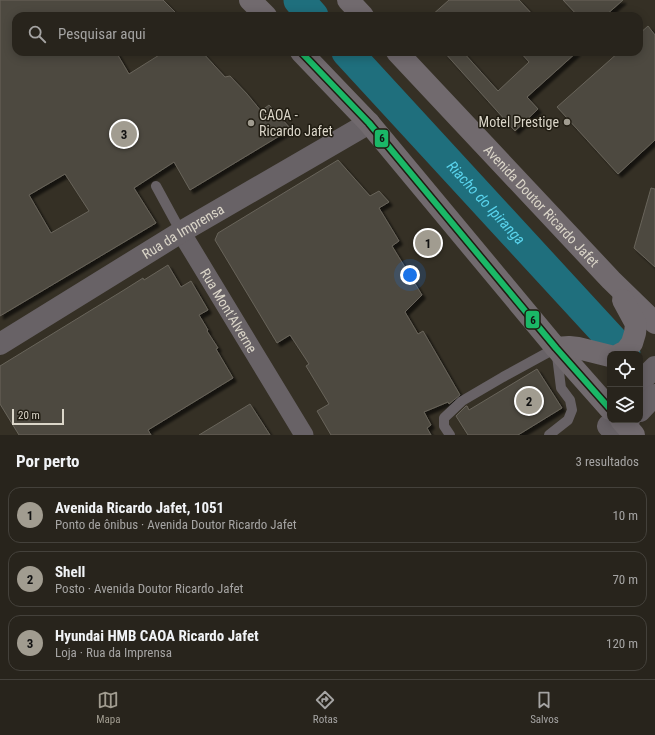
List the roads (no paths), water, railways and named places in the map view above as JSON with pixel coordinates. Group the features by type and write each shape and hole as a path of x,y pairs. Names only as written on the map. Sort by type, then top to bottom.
{"main road":[{"path":"250,0 262,12"},
{"path":"348,0 359,12"},
{"path":"305,56 369,123 556,348 607,407"},
{"name":"Avenida Doutor Ricardo Jafet","path":"401,56 611,280 646,323"},
{"path":"626,351 632,343 635,333 646,323"},
{"path":"556,348 578,348 603,355"}],"street":[{"name":"Rua da Imprensa","path":"0,344 181,232 369,123"},
{"name":"Rua Mont'Alverne","path":"181,232 304,435"},
{"path":"643,379 655,367"},
{"path":"643,404 655,395"}],"lane":[{"name":"Rua Mont'Alverne","path":"156,186 181,232"},
{"path":"450,435 444,426 444,418 462,401 556,348 561,388 570,400 572,410 568,420 549,435"}],"waterway":[{"name":"Riacho do Ipiranga","path":"299,0 310,12"},
{"name":"Riacho do Ipiranga","path":"351,56 622,351"}],"place":[{"name":"Motel Prestige","path":"567,122"},
{"name":"CAOA - Ricardo Jafet","path":"251,123"},
{"name":"Hyundai HMB CAOA Ricardo Jafet","path":"124,134"},
{"name":"Avenida Ricardo Jafet, 1051","path":"428,243"},
{"name":"Shell","path":"529,401"}]}
